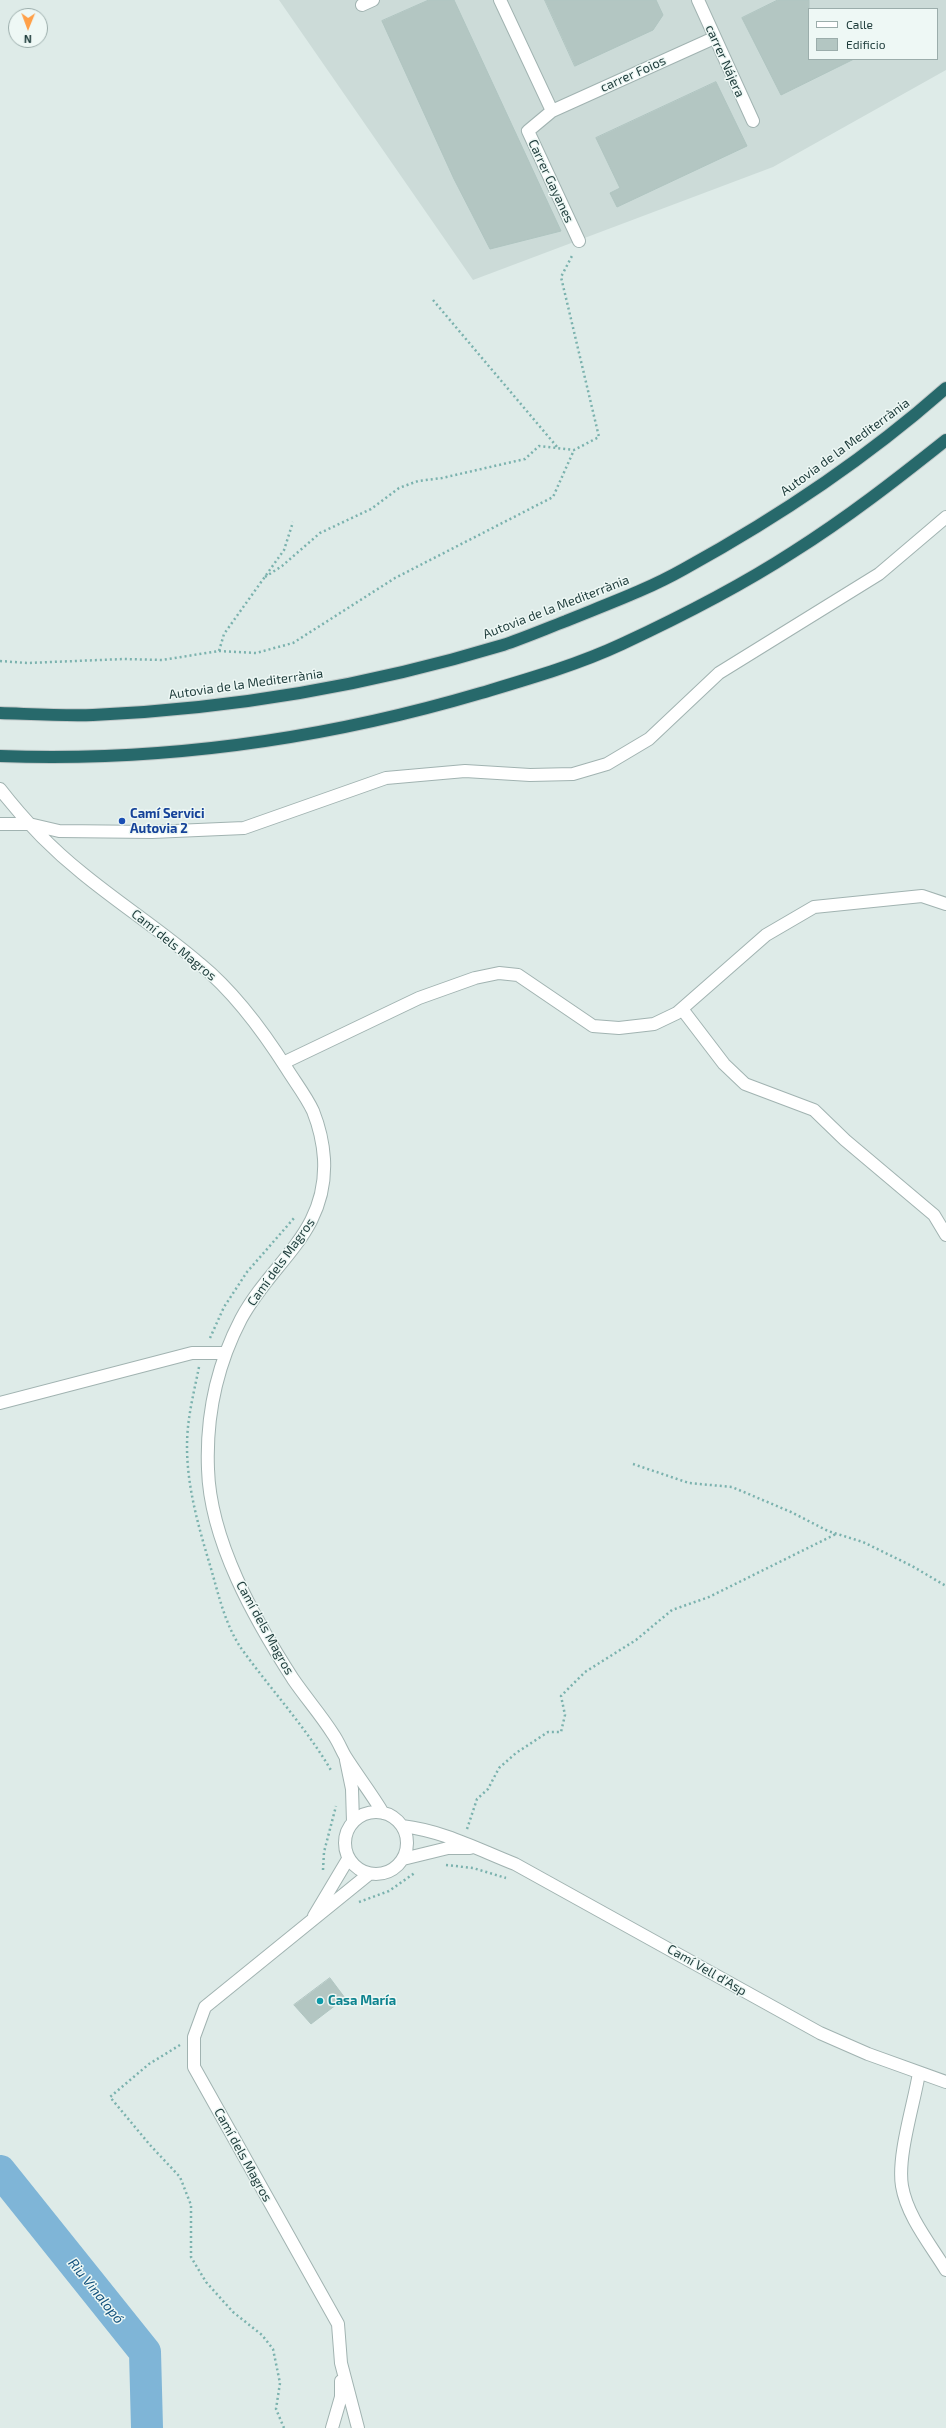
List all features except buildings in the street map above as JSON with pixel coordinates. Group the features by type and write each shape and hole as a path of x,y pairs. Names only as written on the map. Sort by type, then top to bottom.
{"highway":[{"name":"Autovia de la Mediterrània","path":"0,713 90,715 166,710 243,701 412,669 505,644 600,607 682,570 784,508 846,467 946,388"},
{"path":"4,756 129,756 220,748 330,730 427,709 531,678 619,645 729,590 793,552 892,484 946,440"}],"street":[{"path":"362,5 373,0"},
{"path":"500,0 552,111"},
{"name":"carrer Nájera","path":"698,0 753,121"},
{"name":"carrer Foios","path":"552,111 714,38"},
{"name":"Carrer Gayanes","path":"552,111 528,131 579,241"},
{"path":"0,824 29,824 66,831 152,832 244,828 386,778 465,771 530,775 573,774 607,764 649,739 719,673 879,574 946,517"},
{"name":"Camí dels Magros","path":"0,789 29,824 81,873 203,966 238,1002 283,1063 312,1110 323,1142 323,1192 317,1211 307,1230 258,1292 242,1316 225,1353 213,1401 208,1471 213,1507 223,1542 239,1582 274,1648 334,1735 345,1756 383,1813"},
{"path":"283,1063 419,998 475,978 499,973 518,975 593,1026 619,1028 654,1024 682,1009 766,936 814,907 922,896 946,904"},
{"path":"682,1009 724,1064 745,1084 814,1110 845,1140 934,1215 946,1235"},
{"path":"0,1403 192,1353 225,1353"},
{"name":"Camí dels Magros","path":"345,1756 352,1789 353,1822"},
{"path":"367,1813 383,1813 392,1816 402,1826 407,1846 403,1859 392,1870 381,1874 369,1874 357,1869 348,1859 344,1842 348,1827 358,1817 367,1813"},
{"name":"Camí Vell d'Asp","path":"402,1826 450,1836 515,1864 820,2033 919,2074 946,2082"},
{"name":"Camí Vell d'Asp","path":"403,1859 448,1848 468,1845"},
{"name":"Camí dels Magros","path":"311,1921 348,1859"},
{"name":"Camí dels Magros","path":"358,2428 341,2363 338,2324 194,2067 194,2037 205,2007 369,1874"},
{"path":"919,2074 901,2167 902,2186 915,2220 946,2270"},
{"path":"332,2428 341,2397 341,2363"}],"path":[{"path":"265,577 282,566 320,533 371,509 399,488 418,481 442,478 525,459 538,446 574,450 599,437 561,277 579,241"},
{"path":"433,300 558,448"},
{"path":"0,661 27,663 124,659 162,660 219,651 256,653 293,643 395,578 553,497 574,450"},
{"path":"219,651 224,634 284,550 293,522"},
{"path":"297,1214 247,1272 224,1306 199,1366 188,1427 187,1453 194,1508 217,1589 230,1628 240,1647 307,1733 334,1778"},
{"path":"633,1464 689,1483 732,1487 836,1534 863,1542 912,1566 946,1586"},
{"path":"468,1845 477,1799 488,1789 499,1768 516,1753 548,1732 561,1732 565,1714 561,1696 585,1672 636,1640 672,1610 709,1598 836,1534"},
{"path":"331,1888 323,1873 324,1852 336,1813 337,1801"},
{"path":"442,1865 472,1868 512,1880"},
{"path":"340,1898 349,1903 364,1901 389,1891 418,1870"},
{"path":"194,2037 148,2064 110,2097 150,2145 180,2177 191,2205 191,2257 206,2282 233,2312 262,2335 273,2348 280,2383 276,2409 284,2428"}],"shaded area":[{"path":"279,0 946,0 946,70 773,167 473,280"}],"waterway":[{"name":"Riu Vinalopó","path":"0,2171 145,2352 147,2428"}],"place":[{"name":"Camí Servici Autovia 2","path":"122,821"},
{"name":"Casa María","path":"320,2001"}]}
